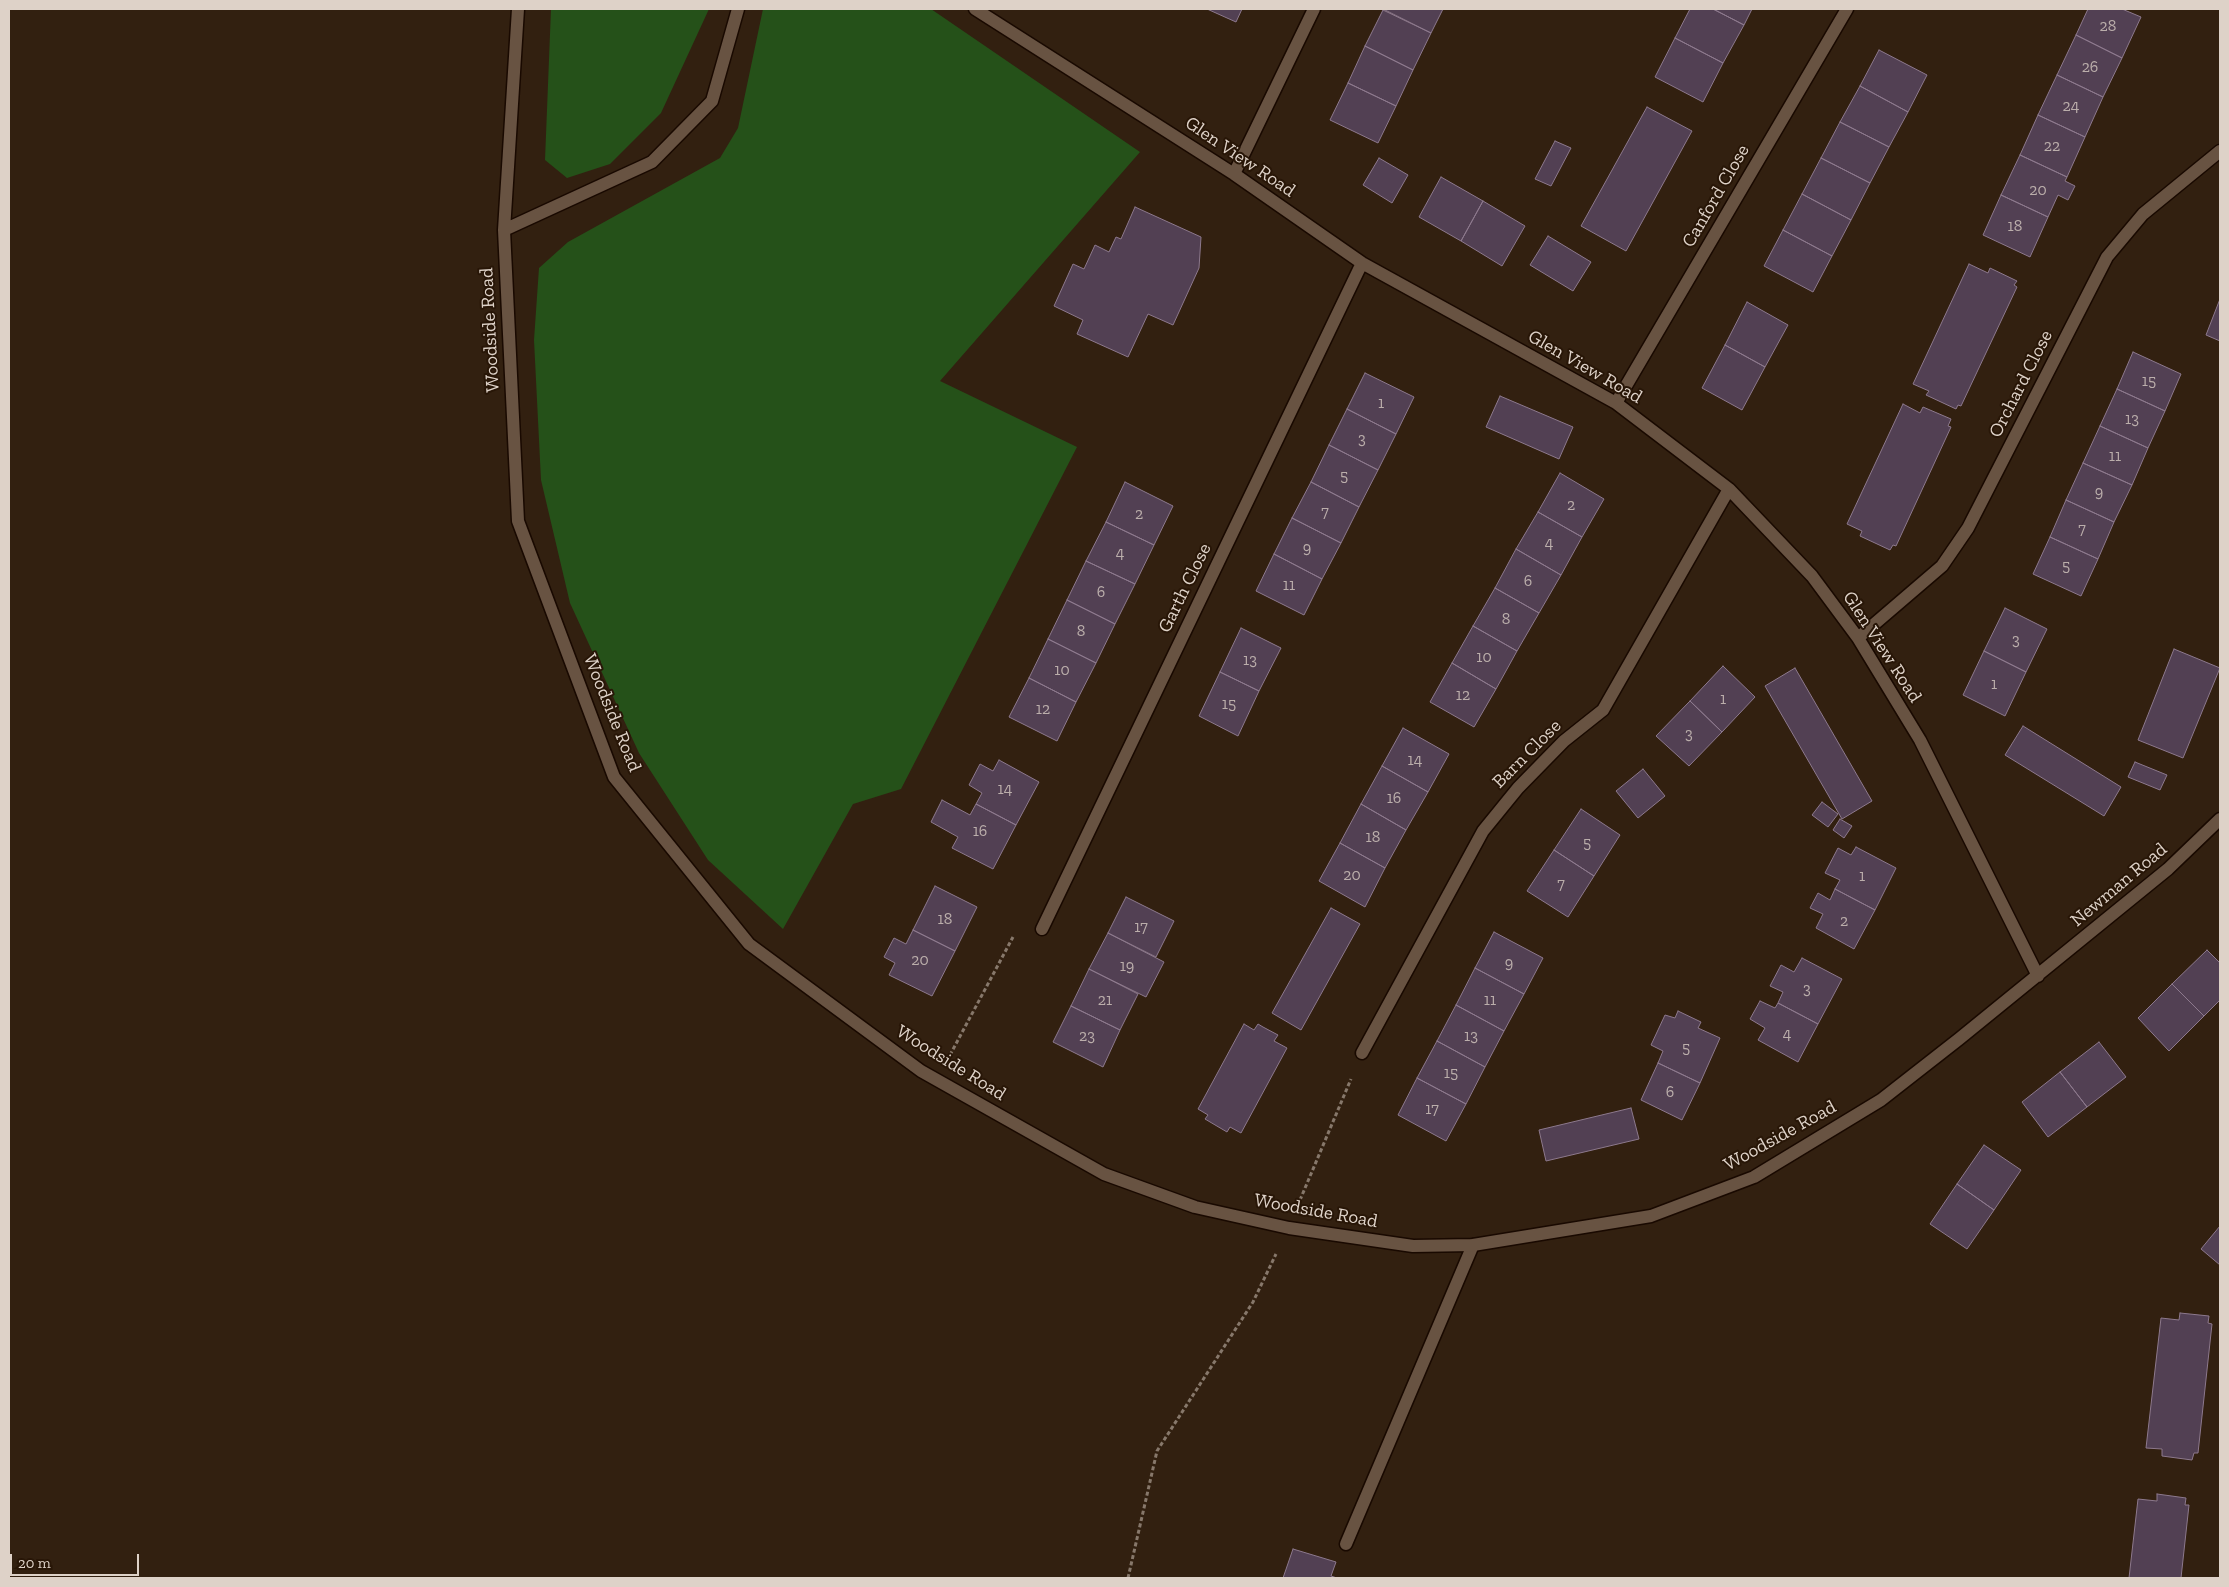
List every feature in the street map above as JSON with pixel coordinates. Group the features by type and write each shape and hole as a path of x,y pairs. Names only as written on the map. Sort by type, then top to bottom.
{"street":[{"name":"Woodside Road","path":"518,9 504,230 518,521 614,777 749,944 921,1071 1104,1174 1195,1207 1289,1228 1413,1246 1473,1245 1651,1216 1754,1177 1881,1100 2038,976"},
{"path":"504,230 652,162 712,100 738,9"},
{"name":"Glen View Road","path":"975,9 1234,174 1362,263 1616,403 1728,489 1812,576 1858,638 1920,740 2038,976"},
{"path":"1234,174 1314,9"},
{"name":"Canford Close","path":"1616,403 1847,9"},
{"name":"Orchard Close","path":"1858,638 1942,566 1968,528 2107,256 2143,214 2220,151"},
{"name":"Garth Close","path":"1042,929 1362,263"},
{"name":"Barn Close","path":"1362,1053 1483,831 1518,788 1564,741 1603,710 1728,489"},
{"name":"Newman Road","path":"2038,976 2168,869 2220,819"},
{"path":"1346,1544 1473,1245"}],"path":[{"path":"937,1080 1020,926 1042,929"},
{"path":"1128,1578 1157,1451 1253,1302 1289,1228 1362,1053"}],"green space":[{"path":"551,9 709,9 661,113 610,164 567,178 545,160"},
{"path":"763,9 931,9 1140,152 940,381 1077,447 901,789 853,804 783,929 708,860 639,753 570,603 541,480 534,340 539,268 568,242 720,158 738,128"}],"building":[{"path":"1207,9 1242,9 1236,22"},
{"path":"1383,9 1443,9 1431,33"},
{"path":"1690,9 1713,9 1744,25 1723,63 1675,38"},
{"path":"1713,9 1752,9 1744,25"},
{"path":"2088,9 2122,9 2141,17 2122,58 2076,35"},
{"path":"1383,10 1431,33 1413,70 1365,46"},
{"path":"2076,35 2122,58 2103,97 2057,75"},
{"path":"1675,38 1723,63 1703,102 1655,77"},
{"path":"1365,46 1413,70 1396,106 1348,83"},
{"path":"1879,50 1927,75 1908,112 1860,86"},
{"path":"2057,75 2103,97 2085,137 2038,115"},
{"path":"1348,83 1396,106 1378,143 1330,120"},
{"path":"1860,86 1908,112 1889,147 1840,122"},
{"path":"1647,107 1692,131 1626,251 1581,226"},
{"path":"2038,115 2085,137 2067,177 2020,155"},
{"path":"1840,122 1889,147 1870,183 1821,158"},
{"path":"1555,141 1571,148 1551,186 1535,179"},
{"path":"2020,155 2067,177 2065,181 2075,186 2068,200 2058,195 2048,217 2001,195"},
{"path":"1379,158 1408,175 1392,203 1363,185"},
{"path":"1821,158 1870,183 1851,220 1802,194"},
{"path":"1441,177 1483,201 1461,241 1419,217"},
{"path":"1802,194 1851,220 1832,256 1783,230"},
{"path":"2001,195 2048,217 2030,257 1983,235"},
{"path":"1483,201 1525,226 1502,266 1461,241"},
{"path":"1135,207 1201,237 1199,268 1173,325 1148,314 1128,357 1077,334 1083,320 1054,306 1073,264 1084,269 1095,245 1109,252 1116,237 1121,239"},
{"path":"1783,230 1832,256 1813,292 1764,266"},
{"path":"1548,236 1591,262 1573,291 1530,265"},
{"path":"1969,264 1988,273 1990,268 2017,281 2014,285 2017,287 1961,406 1958,405 1956,409 1926,395 1929,391 1913,384"},
{"path":"2220,299 2220,341 2206,335"},
{"path":"1747,302 1788,325 1765,367 1725,345"},
{"path":"1725,345 1765,367 1742,410 1702,388"},
{"path":"2133,352 2181,374 2165,411 2117,389"},
{"path":"1365,373 1414,397 1396,434 1347,409"},
{"path":"2117,389 2165,411 2148,448 2100,426"},
{"path":"1500,396 1573,427 1559,459 1486,427"},
{"path":"1903,404 1920,413 1923,407 1951,419 1948,426 1951,427 1896,546 1893,545 1890,550 1860,536 1862,531 1847,524"},
{"path":"1347,409 1396,434 1378,470 1329,445"},
{"path":"2100,426 2148,448 2132,485 2083,463"},
{"path":"1329,445 1378,470 1359,507 1311,482"},
{"path":"2083,463 2132,485 2114,522 2066,500"},
{"path":"1560,473 1604,499 1582,537 1538,512"},
{"path":"1125,482 1173,506 1154,545 1106,522"},
{"path":"1311,482 1359,507 1341,543 1292,518"},
{"path":"2066,500 2114,522 2098,559 2050,537"},
{"path":"1538,512 1582,537 1561,575 1516,549"},
{"path":"1292,518 1341,543 1322,579 1274,554"},
{"path":"1106,522 1154,545 1135,584 1086,561"},
{"path":"2050,537 2098,559 2081,596 2033,574"},
{"path":"1516,549 1561,575 1539,613 1495,588"},
{"path":"1274,554 1322,579 1304,615 1256,591"},
{"path":"1086,561 1135,584 1115,624 1067,600"},
{"path":"1495,588 1539,613 1517,651 1473,626"},
{"path":"1067,600 1115,624 1096,663 1048,639"},
{"path":"2005,608 2047,629 2026,672 1984,651"},
{"path":"1473,626 1517,651 1496,689 1452,663"},
{"path":"1241,628 1281,648 1259,691 1220,672"},
{"path":"1048,639 1096,663 1076,702 1029,678"},
{"path":"2174,649 2220,668 2183,758 2138,740"},
{"path":"1984,651 2026,672 2005,716 1963,695"},
{"path":"1452,663 1496,689 1474,727 1430,702"},
{"path":"1723,666 1755,697 1722,732 1690,701"},
{"path":"1795,668 1872,801 1842,819 1765,686"},
{"path":"1220,672 1259,691 1238,736 1199,716"},
{"path":"1029,678 1076,702 1057,741 1009,717"},
{"path":"1690,701 1722,732 1689,766 1656,736"},
{"path":"2023,726 2121,787 2104,816 2005,755"},
{"path":"1403,728 1449,754 1428,792 1382,766"},
{"path":"999,760 1039,782 1016,825 976,804 982,793 969,785 980,764 993,771"},
{"path":"2135,762 2167,775 2160,790 2128,777"},
{"path":"1382,766 1428,792 1406,830 1361,804"},
{"path":"1643,769 1665,796 1638,818 1616,791"},
{"path":"942,800 970,815 976,804 1016,825 993,869 952,848 958,837 931,822"},
{"path":"1822,802 1838,814 1828,827 1812,815"},
{"path":"1361,804 1406,830 1385,868 1340,843"},
{"path":"1581,809 1620,835 1594,876 1554,850"},
{"path":"1840,819 1852,826 1844,838 1833,830"},
{"path":"1340,843 1385,868 1365,907 1319,881"},
{"path":"1856,847 1896,868 1875,910 1835,889 1840,880 1825,873 1838,848 1851,855"},
{"path":"1554,850 1594,876 1568,917 1527,891"},
{"path":"935,886 977,907 955,951 913,930"},
{"path":"1835,889 1875,910 1854,949 1816,928 1823,914 1810,908 1818,893 1830,900"},
{"path":"1126,897 1174,921 1156,957 1108,933"},
{"path":"1331,908 1360,924 1301,1030 1272,1013"},
{"path":"913,930 955,951 932,996 889,975 895,963 884,957 894,938 906,944"},
{"path":"1494,932 1543,958 1524,994 1475,968"},
{"path":"1108,933 1164,962 1146,997 1089,969"},
{"path":"2207,950 2220,963 2220,1000 2204,1016 2172,984"},
{"path":"1802,958 1842,979 1818,1024 1778,1003 1783,992 1770,986 1781,965 1794,972"},
{"path":"1475,968 1524,994 1504,1031 1456,1005"},
{"path":"1089,969 1138,994 1120,1030 1071,1006"},
{"path":"2172,984 2204,1016 2169,1051 2138,1018"},
{"path":"1760,1001 1775,1008 1778,1003 1818,1024 1798,1062 1758,1040 1765,1028 1750,1019"},
{"path":"1456,1005 1504,1031 1485,1067 1437,1041"},
{"path":"1071,1006 1120,1030 1103,1067 1053,1042"},
{"path":"1678,1011 1701,1022 1698,1028 1720,1038 1700,1083 1658,1063 1663,1051 1651,1045 1665,1015 1675,1018"},
{"path":"1244,1024 1254,1030 1258,1024 1278,1035 1274,1041 1287,1048 1241,1133 1230,1127 1227,1132 1205,1119 1208,1115 1198,1109"},
{"path":"1437,1041 1485,1067 1466,1104 1417,1078"},
{"path":"2099,1042 2126,1077 2087,1107 2060,1072"},
{"path":"1658,1063 1700,1083 1682,1120 1641,1100"},
{"path":"2060,1072 2087,1107 2048,1137 2022,1102"},
{"path":"1417,1078 1466,1104 1446,1141 1398,1115"},
{"path":"1631,1108 1639,1139 1546,1161 1539,1130"},
{"path":"1984,1145 2021,1170 1994,1210 1957,1184"},
{"path":"1957,1184 1994,1210 1967,1249 1930,1224"},
{"path":"2220,1226 2220,1265 2201,1249"},
{"path":"2180,1313 2209,1316 2208,1323 2212,1324 2198,1453 2194,1453 2192,1460 2162,1456 2162,1449 2146,1448 2161,1318 2179,1320"},
{"path":"2157,1494 2186,1498 2185,1505 2189,1505 2181,1578 2129,1578 2138,1499 2157,1501"},
{"path":"1293,1549 1336,1562 1331,1576 1337,1578 1283,1578"}]}
